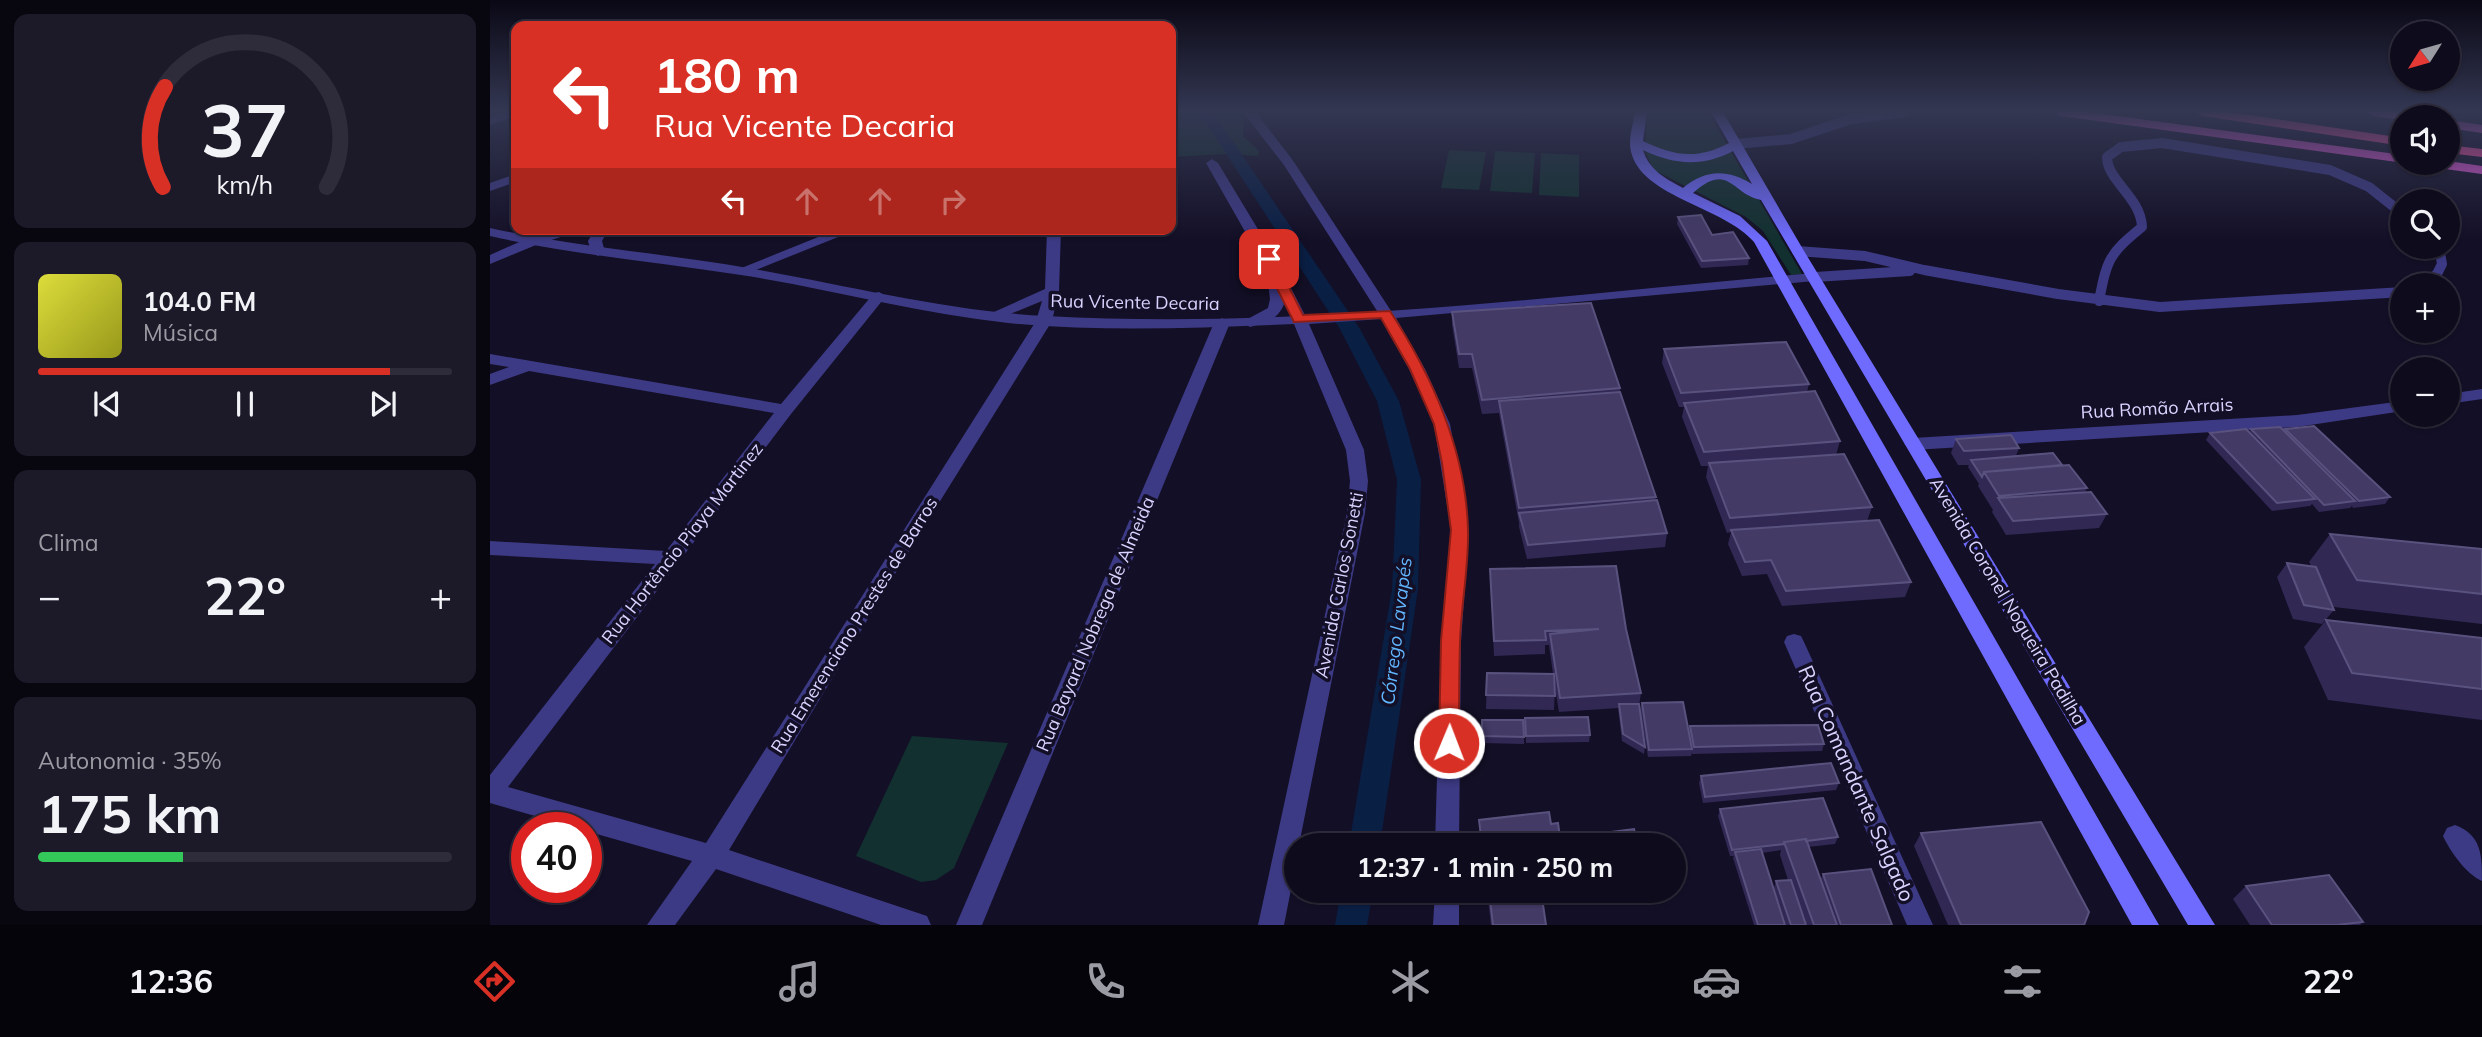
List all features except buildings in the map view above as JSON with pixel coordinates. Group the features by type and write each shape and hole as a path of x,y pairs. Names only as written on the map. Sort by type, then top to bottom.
{"highway":[{"path":"2460,167 2482,170"}],"main road":[{"name":"Avenida Coronel Nogueira Padilha","path":"1638,155 1643,166 1660,180 1748,227 1760,241 1784,279 2146,925"},
{"path":"1664,155 1691,160 1716,155"},
{"name":"Avenida Coronel Nogueira Padilha","path":"1742,155 2202,925"},
{"path":"1685,193 1702,178 1723,175 1743,182 1768,202"}],"street":[{"path":"1289,162 1378,315 1404,345 1441,424 1460,530 1451,641 1447,833"},
{"name":"Avenida Carlos Sonetti","path":"1212,163 1308,319 1354,450 1359,481 1356,513 1271,925"},
{"path":"490,187 511,180"},
{"name":"Rua Vicente Decaria","path":"490,232 531,242 741,271 993,316 1044,321 1222,323 1308,319 1784,279"},
{"path":"490,260 531,242 556,235"},
{"path":"598,235 595,241 598,252"},
{"path":"741,271 835,235"},
{"name":"Rua Emerenciano Prestes de Barros","path":"660,925 712,856 1044,321 1052,290 1054,235"},
{"name":"Avenida Carlos Sonetti","path":"1250,322 1272,314 1277,307 1279,296 1269,259"},
{"path":"1784,279 1815,277"},
{"path":"993,316 1052,290"},
{"name":"Rua Hortêncio Piaya Martinez","path":"490,792 785,410 879,296"},
{"path":"1404,345 1407,326 1415,318 1434,310"},
{"name":"Rua Bayard Nobrega de Almeida","path":"969,925 1222,323"},
{"path":"490,359 785,410"},
{"path":"490,380 526,366"},
{"path":"2460,397 2482,394"},
{"name":"Rua Romão Arrais","path":"1913,444 2297,421 2390,408"},
{"path":"490,548 670,558"},
{"name":"Rua Comandante Salgado","path":"1794,642 1920,925"},
{"path":"490,792 712,856 918,925"},
{"path":"2455,836 2482,869"},
{"path":"1446,925 1447,903"}],"lane":[{"path":"1284,155 1289,162"},
{"path":"2099,301 2105,268 2114,250 2142,228 2143,218 2107,165 2110,155"},
{"path":"2238,155 2330,170 2369,187 2390,204"},
{"path":"1797,251 1865,256 1924,270 2099,301 2160,307 2201,307 2390,293"},
{"path":"1815,277 1924,270"}],"green space":[{"path":"1448,155 1485,155 1479,190 1441,188"},
{"path":"1494,155 1535,155 1532,193 1490,191"},
{"path":"1541,155 1579,155 1579,197 1539,195"},
{"path":"1647,155 1733,155 1802,274 1791,275 1763,231 1746,217 1654,170"},
{"path":"912,736 1008,743 954,868 936,880 921,882 856,856"}],"waterway":[{"name":"Córrego Lavapés","path":"1235,155 1350,329 1388,401 1409,480 1405,589 1367,833"},
{"name":"Córrego Lavapés","path":"1351,925 1355,903"}],"route":[{"path":"1269,259 1299,319 1386,314 1417,369 1441,424 1460,530 1451,641 1449,743"}]}
